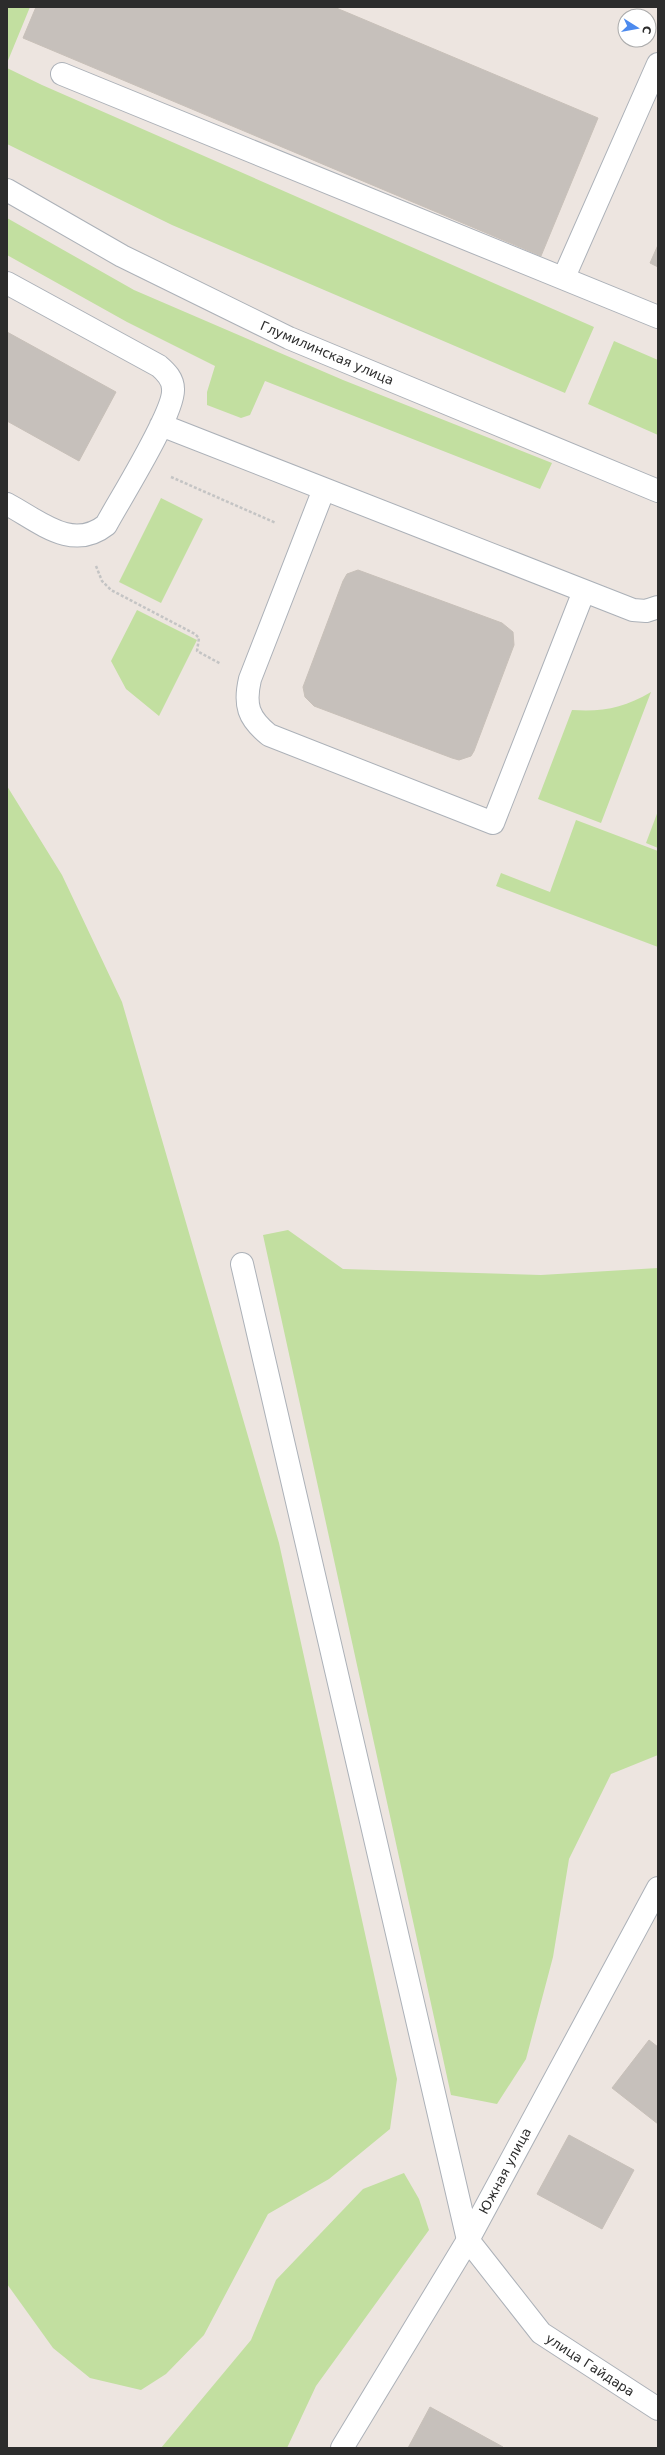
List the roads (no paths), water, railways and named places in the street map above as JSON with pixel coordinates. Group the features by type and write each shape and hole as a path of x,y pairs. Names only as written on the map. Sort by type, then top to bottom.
{"street":[{"path":"564,277 658,64"},
{"path":"62,74 564,277 658,317"},
{"name":"Глумилинская улица","path":"7,190 122,256 289,338 658,491"},
{"path":"7,283 159,366 166,372 174,388 172,405 106,525 96,533 75,538 61,534 7,504"},
{"path":"161,425 633,610 646,611 658,608"},
{"path":"324,489 250,679 246,694 248,708 256,724 269,735 493,823 584,591"},
{"path":"242,1264 468,2240"},
{"name":"Южная улица","path":"342,2448 468,2240 658,1888"},
{"name":"улица Гайдара","path":"468,2240 541,2333 658,2409"}]}
